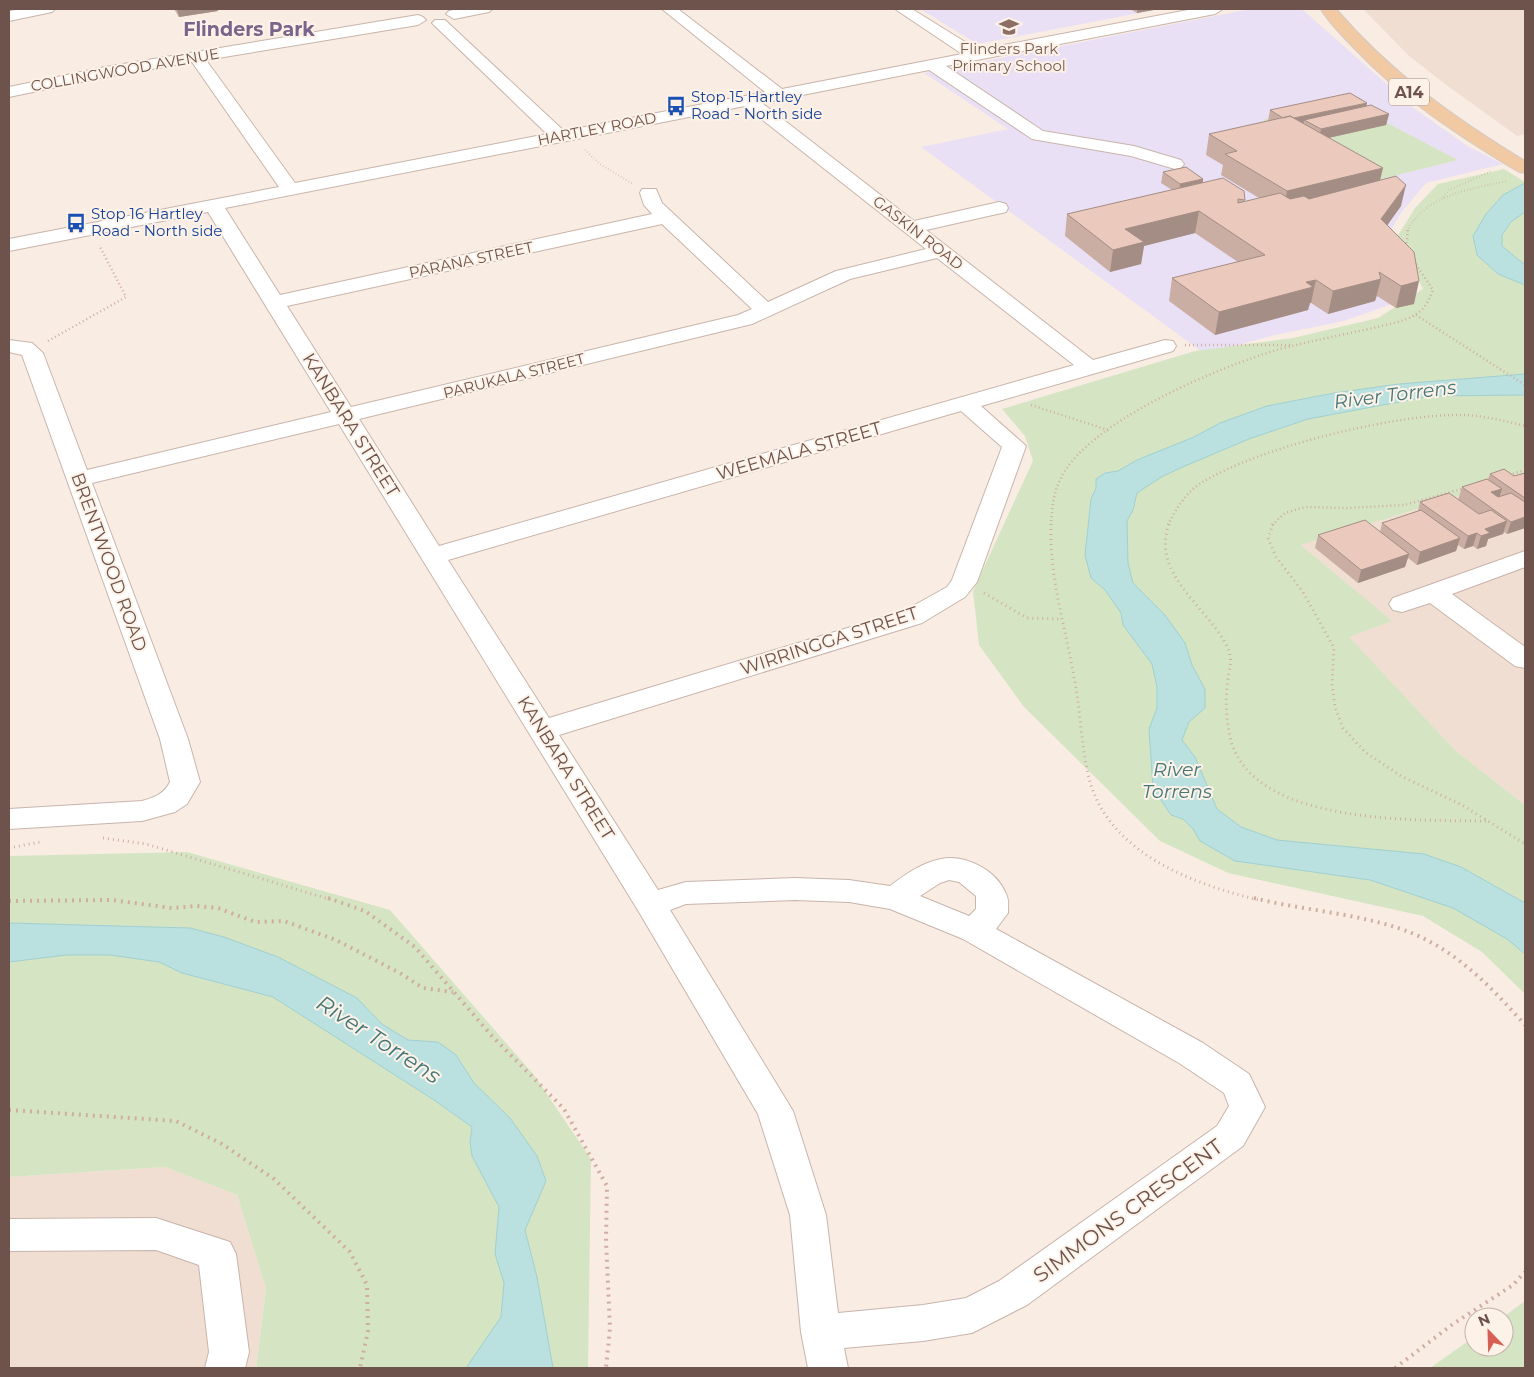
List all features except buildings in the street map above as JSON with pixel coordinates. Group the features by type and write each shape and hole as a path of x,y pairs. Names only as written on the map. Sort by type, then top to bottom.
{"main road":[{"path":"1315,9 1336,11"},
{"name":"A14","path":"1336,11 1419,82 1475,124 1525,156"},
{"name":"A14","path":"1336,11 1364,50 1416,98 1501,163 1520,174"}],"street":[{"path":"9,16 47,9"},
{"path":"447,18 484,9"},
{"path":"668,9 777,94"},
{"path":"902,9 973,54"},
{"name":"HARTLEY ROAD","path":"12,244 973,54 1215,9"},
{"path":"447,18 563,135"},
{"name":"COLLINGWOOD AVENUE","path":"9,92 105,72 418,20 447,18"},
{"path":"196,57 290,189"},
{"path":"930,63 1038,135 1134,151 1175,164"},
{"name":"GASKIN ROAD","path":"747,99 1089,368"},
{"path":"648,193 653,204 766,311"},
{"name":"KANBARA STREET","path":"213,204 276,302 345,416 650,904 774,1110 808,1215 828,1368"},
{"path":"911,227 999,208"},
{"name":"PARANA STREET","path":"276,302 666,217"},
{"path":"9,225 12,244"},
{"name":"PARUKALA STREET","path":"79,479 745,320 843,275 941,251"},
{"name":"BRENTWOOD ROAD","path":"9,346 29,348 32,353 174,739 185,782 177,796 165,804 142,811 9,820"},
{"name":"WEEMALA STREET","path":"433,556 1165,346"},
{"name":"WIRRINGGA STREET","path":"542,730 913,617 956,592 964,582 1014,446 965,403"},
{"path":"1402,604 1525,558"},
{"path":"1433,593 1525,660"},
{"path":"895,898 923,878 942,870 963,871 981,882 992,895 992,914 974,931"},
{"name":"SIMMONS CRESCENT","path":"650,904 686,893 795,889 849,891 895,898 974,931 1191,1053 1237,1084 1247,1107 1230,1136 1014,1293 972,1315 923,1323 822,1332"},
{"path":"9,1235 156,1234 217,1254 229,1352 225,1368"}],"path":[{"path":"563,135 600,164 648,193"},
{"path":"1443,198 1449,190 1501,163"},
{"path":"1406,251 1404,235 1415,218 1432,202 1520,174"},
{"path":"48,341 126,297 91,228"},
{"path":"1411,257 1433,290 1426,305 1416,315 1394,323 1266,353 1157,401 1108,430 1075,458 1061,474 1053,500 1051,535 1061,619 1081,712 1081,745 1092,785 1103,813 1128,843 1199,883 1259,900 1372,922 1415,935 1464,964 1504,1000 1525,1025"},
{"path":"1416,315 1525,385"},
{"path":"1165,346 1297,346"},
{"path":"1010,390 1034,407 1108,430"},
{"path":"1488,821 1385,818 1324,810 1283,798 1252,777 1234,751 1228,719 1227,685 1233,658 1223,636 1198,608 1169,567 1165,537 1174,512 1198,485 1227,470 1273,453 1378,426 1424,418 1460,415 1495,419 1525,426"},
{"path":"1500,478 1525,470"},
{"path":"1474,485 1404,505 1347,508 1305,507 1285,512 1272,524 1268,538 1276,557 1303,592 1334,648 1332,684 1336,707 1343,728 1365,752 1401,776 1462,805 1525,844"},
{"path":"964,582 1027,618 1061,619"},
{"path":"96,836 146,844 307,891 365,911 415,948 492,1036 564,1109 607,1186 606,1241 610,1328 606,1368"},
{"path":"9,848 43,841"},
{"path":"9,901 112,900 172,908 197,906 218,908 255,922 284,921 336,940 400,973 422,988 453,992"},
{"path":"9,1110 111,1115 176,1121 222,1144 274,1179 350,1252 367,1285 368,1331 360,1368"},
{"path":"1395,1368 1453,1324 1513,1285 1525,1272"}],"shaded area":[{"name":"Flinders Park Primary School","path":"920,9 1161,9 977,44"},
{"path":"1250,9 1303,10 1415,109 1469,147 1503,164 1426,183 1401,213 1381,247 1406,299 1344,321 1275,335 1205,354 921,147 1008,129 924,73"},
{"path":"1363,9 1525,9 1525,134 1517,136 1445,84 1408,55"},
{"path":"1525,476 1525,805 1455,750 1348,637 1391,621 1301,545"},
{"path":"165,1167 237,1195 266,1288 256,1368 9,1368 9,1177"}],"green space":[{"path":"1345,101 1458,160 1373,181 1263,120"},
{"path":"1504,169 1525,182 1525,476 1301,545 1392,621 1349,637 1455,750 1525,805 1525,994 1482,952 1423,916 1228,873 1160,841 1024,707 979,645 973,591 1033,461 1025,436 1002,409 1195,351 1293,338 1378,318 1423,289 1397,237 1415,208 1438,184"},
{"path":"187,852 390,910 534,1075 591,1159 588,1368 256,1368 266,1288 237,1195 165,1167 9,1177 9,856"},
{"path":"1525,1301 1525,1368 1430,1368 1464,1344 1464,1357 1514,1357 1514,1309"}],"water":[{"path":"1525,183 1525,212 1511,222 1502,235 1502,246 1525,265 1525,285 1498,274 1477,255 1473,236 1486,214 1503,195"},
{"name":"River Torrens","path":"1525,374 1525,395 1431,396 1308,419 1249,439 1163,476 1137,493 1133,510 1127,521 1128,563 1133,583 1165,615 1185,643 1192,665 1205,689 1205,708 1189,722 1182,740 1195,757 1217,809 1241,827 1277,840 1424,854 1461,867 1525,903 1525,954 1507,939 1453,908 1370,880 1235,861 1200,841 1193,829 1183,819 1171,815 1153,788 1149,729 1157,708 1157,687 1152,664 1123,625 1121,613 1105,590 1091,578 1085,555 1091,499 1096,488 1096,479 1105,473 1118,471 1137,460 1194,437 1220,423 1267,406 1334,393 1399,384"},
{"name":"River Torrens","path":"9,923 190,928 224,937 278,957 357,998 382,1024 408,1040 438,1042 456,1055 474,1083 510,1118 537,1156 546,1181 525,1230 537,1277 553,1368 466,1368 501,1317 504,1283 495,1254 499,1207 472,1156 470,1142 472,1127 434,1100 273,997 182,973 159,962 110,955 66,955 9,962"}],"place":[{"name":"Flinders Park Primary School","path":"1009,27"},
{"name":"Stop 15 Hartley Road - North side","path":"676,106"},
{"name":"Stop 16 Hartley Road - North side","path":"76,223"}],"district":[{"name":"Flinders Park","path":"249,29"}]}
